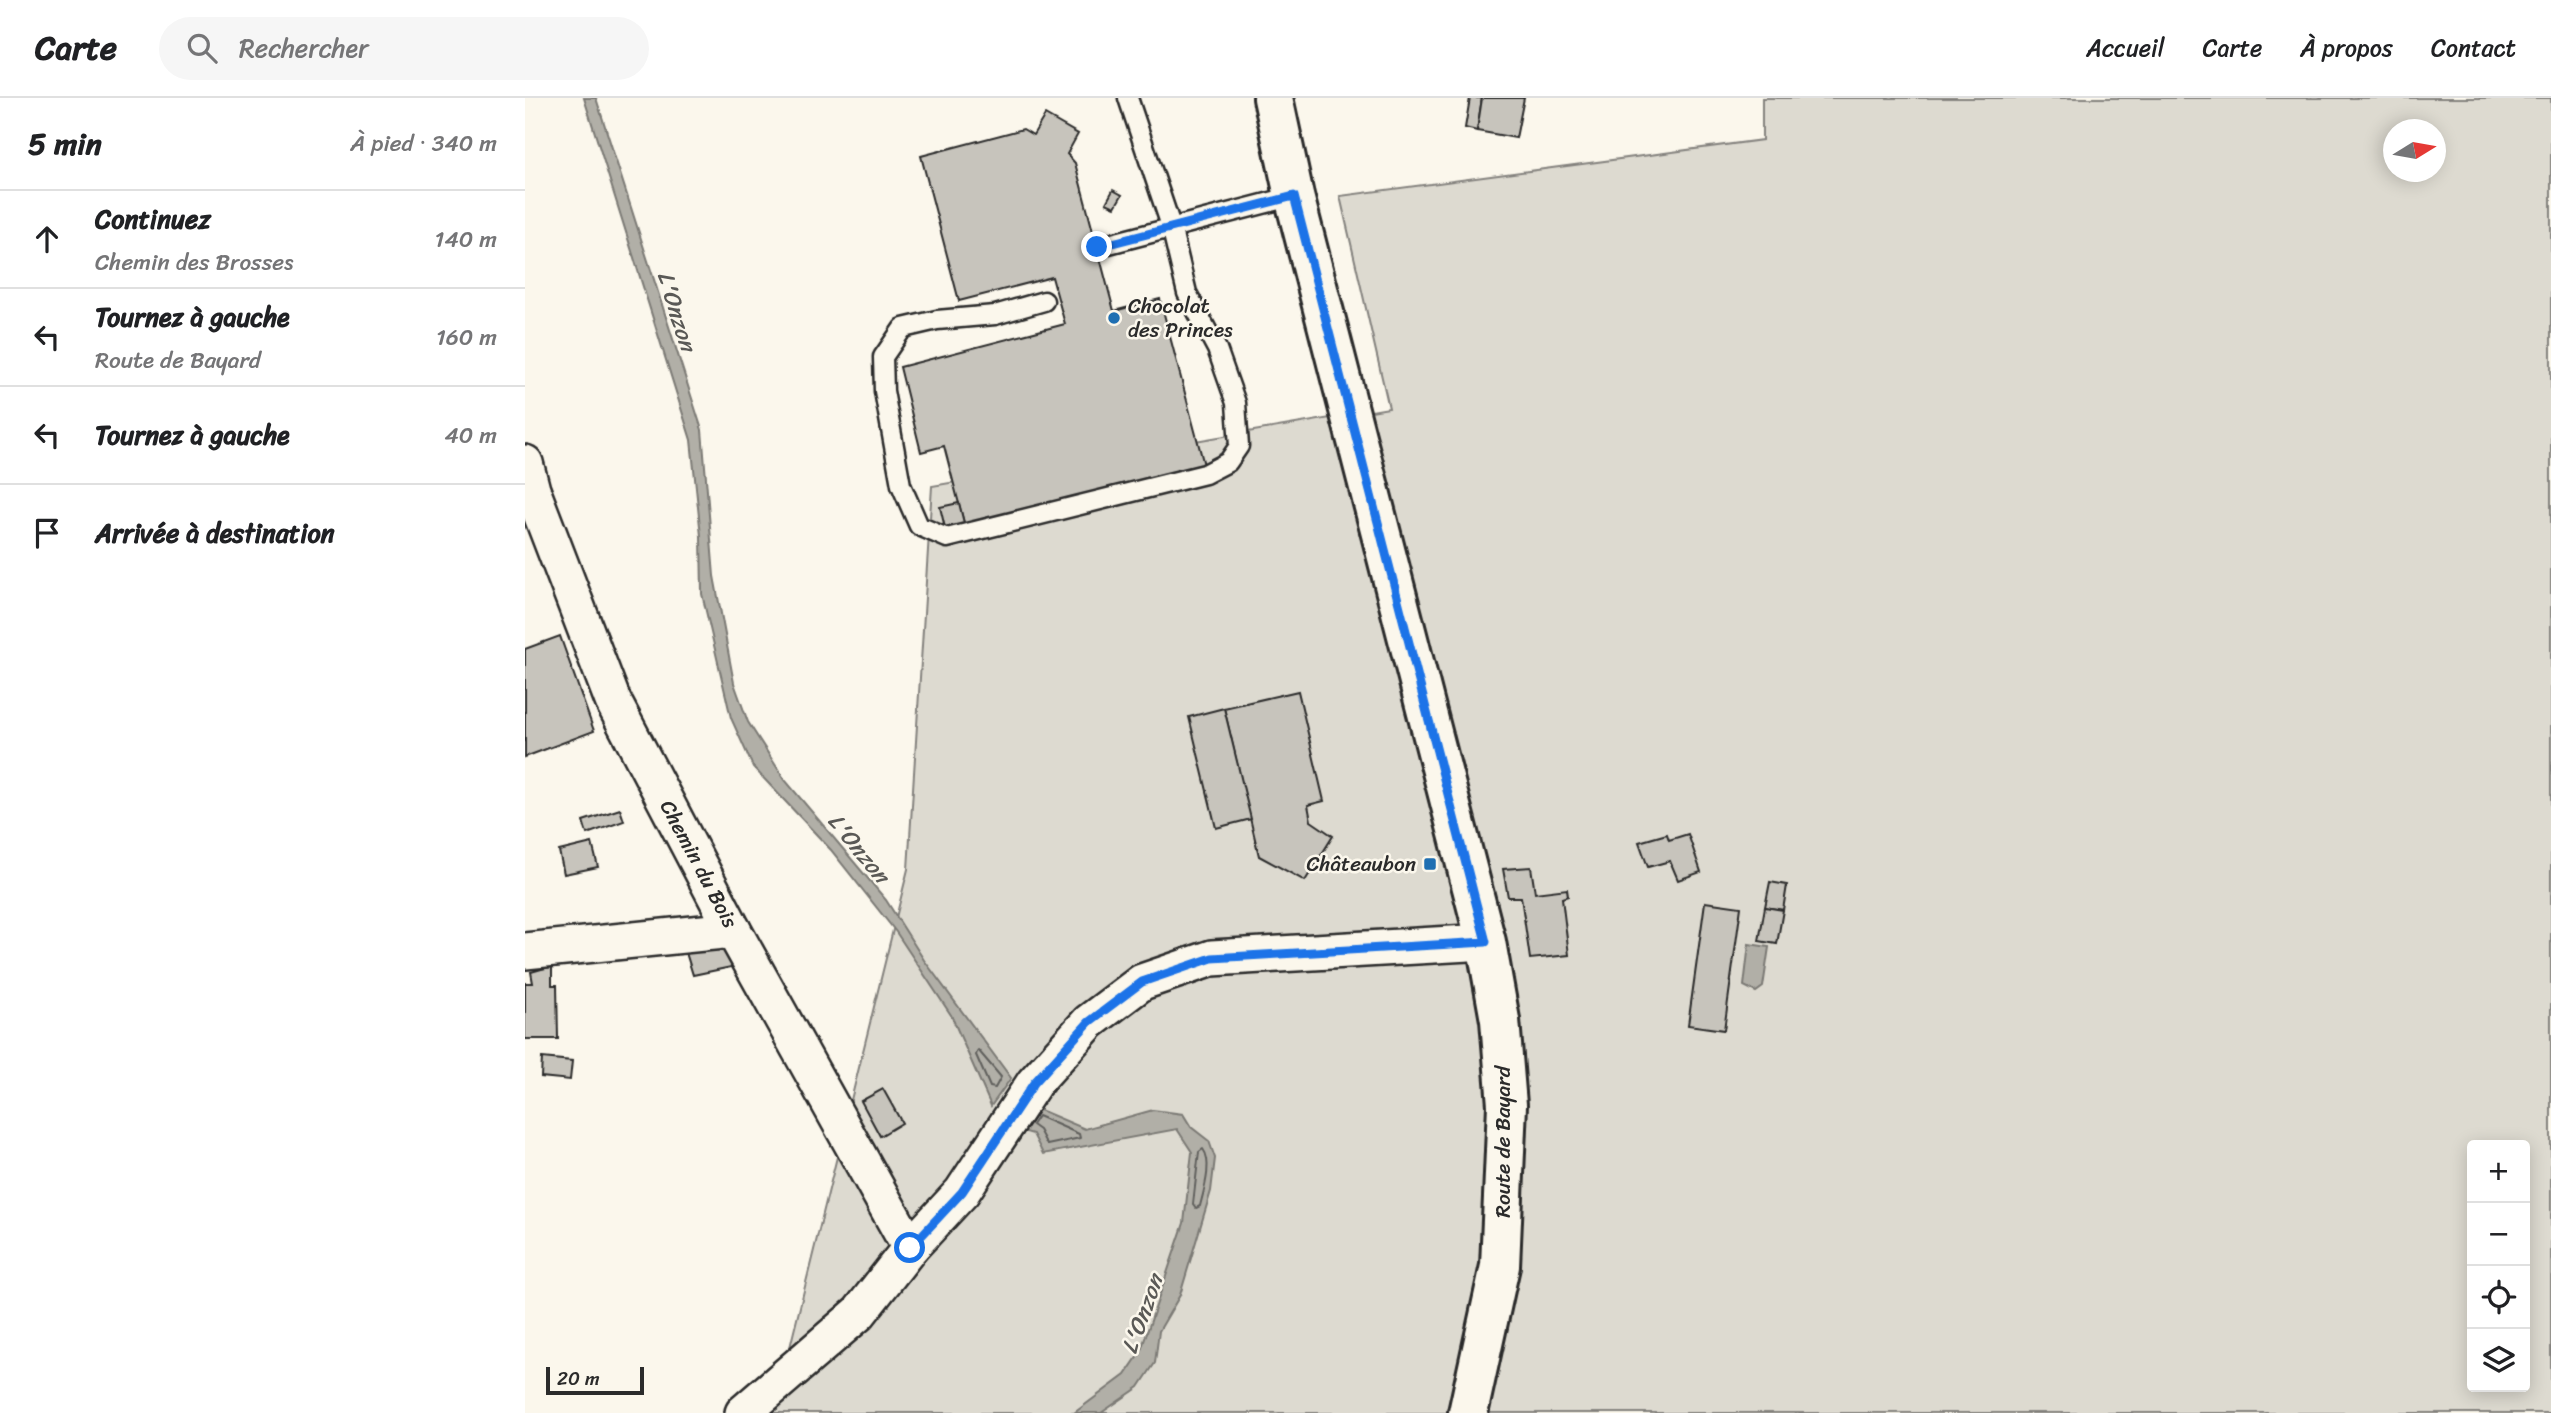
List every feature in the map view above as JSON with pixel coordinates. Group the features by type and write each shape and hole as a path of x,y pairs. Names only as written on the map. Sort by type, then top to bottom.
{"main road":[{"name":"Route de Bayard","path":"1273,98 1294,196 1486,942 1500,1020 1507,1105 1500,1266 1468,1413"}],"street":[{"name":"Chemin du Bois","path":"525,463 532,490 613,701 733,930 910,1248"},
{"path":"525,951 733,930"},
{"path":"743,1413 859,1313 910,1248 962,1192 1034,1083 1089,1022 1142,982 1212,958 1486,942"}],"lane":[{"path":"1044,301 995,315 937,320 903,328 883,357 884,391 901,485 919,526 947,538 1205,474 1228,462 1239,446 1236,403 1217,348 1188,293 1171,226 1128,98"},
{"path":"1097,247 1294,196"}],"shaded area":[{"path":"1762,98 2551,98 2551,1413 760,1413 777,1400 908,869 932,486 1389,408 1340,196 1762,140"}],"water":[{"path":"584,98 596,98 702,430 714,576 734,683 748,722 785,780 886,900 924,960 1011,1078 991,1106 951,1015 896,932 831,850 753,767 731,718 702,594 701,536 691,440"},
{"path":"1749,944 1769,947 1763,987 1756,992 1744,986"},
{"path":"1033,1107 1085,1129 1153,1110 1183,1114 1191,1127 1209,1141 1215,1158 1211,1191 1180,1295 1159,1331 1155,1363 1139,1387 1101,1413 1074,1413 1125,1375 1140,1353 1184,1223 1192,1152 1177,1129 1043,1154 1033,1134 1019,1130"}],"building":[{"path":"1470,98 1482,98 1477,131 1465,128"},
{"path":"1482,98 1524,98 1516,138 1477,131"},
{"name":"Chocolat des Princes","path":"1045,115 1078,134 1067,154 1075,163 1114,311 1160,299 1204,465 965,527 944,446 921,452 900,367 1065,324 1052,277 959,301 921,156 1023,129 1033,135"},
{"path":"1113,190 1122,195 1115,207 1106,203"},
{"path":"959,503 965,527 946,532 940,507"},
{"path":"560,636 594,731 525,757 525,649"},
{"path":"1298,691 1324,801 1308,805 1311,821 1333,836 1305,881 1259,856 1224,708"},
{"path":"1224,708 1251,819 1216,828 1189,717"},
{"path":"620,809 624,821 587,834 583,821"},
{"path":"1667,834 1669,840 1688,834 1701,872 1678,880 1670,861 1648,867 1639,842"},
{"path":"592,843 598,867 564,874 559,851"},
{"path":"1531,867 1535,893 1567,889 1568,896 1562,898 1569,955 1530,959 1521,897 1508,897 1503,869"},
{"path":"1770,882 1787,885 1783,910 1765,907"},
{"path":"1705,902 1741,907 1724,1030 1688,1025"},
{"path":"1765,907 1783,910 1777,944 1759,941"},
{"path":"726,935 736,966 693,975 683,943"},
{"path":"552,966 552,985 557,985 558,1039 525,1039 525,983 533,983 531,972"},
{"path":"542,1058 572,1061 570,1080 541,1077"},
{"path":"883,1089 902,1123 880,1136 861,1101"}],"place":[{"name":"Chocolat des Princes","path":"1114,318"},
{"name":"Châteaubon","path":"1430,864"}],"route":[{"path":"910,1248 962,1192 1034,1083 1089,1022 1142,982 1212,958 1486,942 1294,196 1097,247"}],"water label":[{"name":"L'Onzon","path":"677,311"},
{"name":"L'Onzon","path":"859,848"},
{"name":"L'Onzon","path":"1142,1314"}]}
